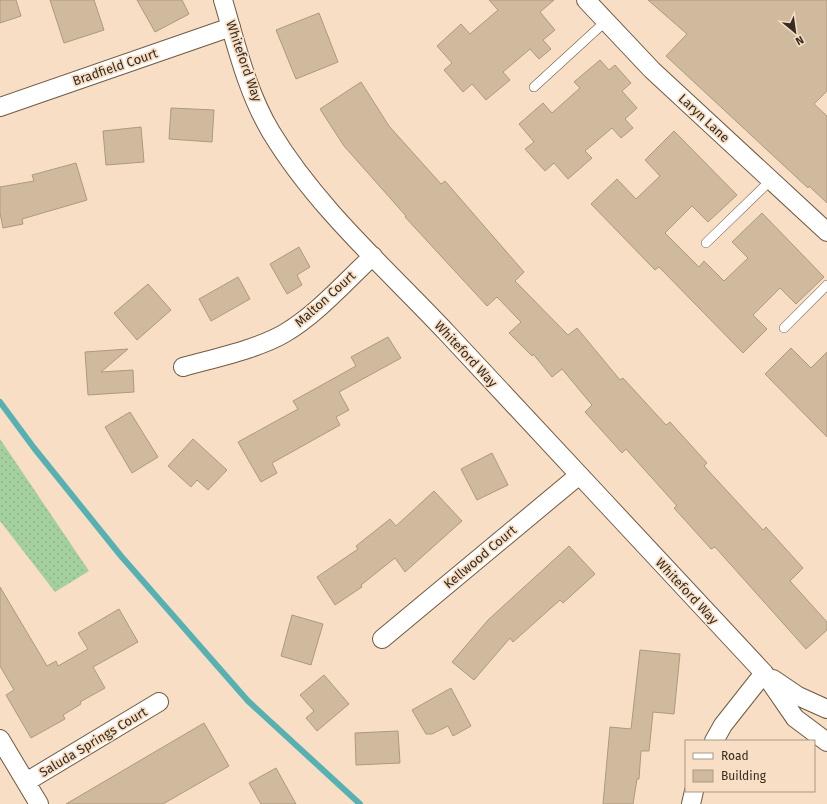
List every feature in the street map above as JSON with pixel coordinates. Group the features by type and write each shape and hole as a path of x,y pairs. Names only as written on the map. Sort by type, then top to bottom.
{"street":[{"name":"Whiteford Way","path":"223,0 248,82 270,130 289,159 314,191 578,476 764,673 795,718 827,742"},
{"name":"Laryn Lane","path":"586,0 652,70 827,232"},
{"name":"Bradfield Court","path":"0,107 231,27"},
{"name":"Malton Court","path":"183,367 267,342 284,333 303,321 373,256"},
{"name":"Kellwood Court","path":"382,639 578,476"},
{"name":"Whiteford Way","path":"764,673 798,696 827,709"},
{"path":"715,740 723,725 764,673"},
{"name":"Saluda Springs Court","path":"26,782 159,702"},
{"path":"0,739 39,804"},
{"path":"691,804 694,792"}],"lane":[{"path":"534,87 606,22"},
{"path":"706,243 771,180"},
{"path":"784,328 827,285"}],"green space":[{"path":"0,439 89,571 55,592 0,521"}],"building":[{"path":"0,0 16,0 21,16 0,23"},
{"path":"50,0 94,0 104,30 64,43"},
{"path":"137,0 182,0 189,14 155,32"},
{"path":"489,0 554,0 540,12 555,30 543,40 551,49 539,59 530,49 503,72 510,80 486,100 472,84 463,92 444,70 452,63 437,46 461,24 470,34 498,10"},
{"path":"648,0 827,0 827,91 814,104 827,116 827,203 809,186 808,188 666,56 687,34"},
{"path":"319,13 338,62 296,79 276,30"},
{"path":"600,60 609,70 615,65 631,83 622,91 637,108 625,119 633,128 621,138 612,128 585,151 592,158 568,179 554,163 545,171 525,149 534,142 519,124 543,103 552,113 580,88 574,82"},
{"path":"361,82 389,126 441,184 445,181 524,272 515,281 568,335 577,328 620,380 623,378 666,425 670,422 707,463 704,466 763,530 766,527 803,568 790,581 827,622 827,630 806,649 715,547 711,549 674,508 677,506 626,449 622,453 585,412 592,405 562,369 552,377 533,354 532,356 509,333 521,322 497,297 487,306 405,217 406,216 344,146 320,109"},
{"path":"171,108 214,110 212,142 169,139"},
{"path":"141,127 144,162 106,165 103,131"},
{"path":"674,131 737,195 708,222 692,206 665,233 699,267 704,261 724,281 748,258 732,242 762,213 824,277 796,304 780,288 753,315 767,329 743,353 659,267 655,270 591,204 617,179 636,199 660,176 645,160"},
{"path":"76,163 87,200 22,219 23,224 3,228 0,213 0,187 34,181 32,175"},
{"path":"299,247 310,267 297,275 302,285 287,294 270,264"},
{"path":"238,277 250,299 211,321 199,299"},
{"path":"148,284 171,310 137,340 114,313"},
{"path":"388,337 401,358 339,392 349,410 336,417 340,425 272,463 277,473 261,482 238,442 298,409 293,401 356,366 351,357"},
{"path":"791,348 811,368 827,352 827,437 765,374"},
{"path":"128,349 101,372 133,370 134,392 88,395 85,352"},
{"path":"130,412 158,457 132,473 105,427"},
{"path":"193,439 227,470 208,490 197,480 191,487 168,466"},
{"path":"492,453 508,485 477,500 461,469"},
{"path":"434,491 462,521 405,572 395,558 361,585 362,587 335,605 317,577 358,549 356,546 390,519 396,526"},
{"path":"569,546 595,574 563,603 560,600 513,642 510,638 474,680 452,662 488,620"},
{"path":"0,587 47,666 56,661 58,666 88,649 78,633 119,609 138,642 93,667 105,688 80,702 81,704 63,715 65,719 31,738 6,695 14,690 0,666"},
{"path":"292,615 323,624 311,665 281,656"},
{"path":"640,650 680,654 674,714 653,712 649,751 641,751 639,779 637,779 633,804 603,804 610,727 631,729"},
{"path":"324,675 349,704 317,731 306,718 314,711 300,695"},
{"path":"451,688 471,726 453,736 448,726 432,734 426,734 412,710"},
{"path":"204,723 229,766 163,804 66,804"},
{"path":"398,731 400,763 356,765 355,733"},
{"path":"276,768 296,804 261,804 249,783"}],"waterway":[{"path":"0,402 34,448 121,556 248,701 360,804"}]}
